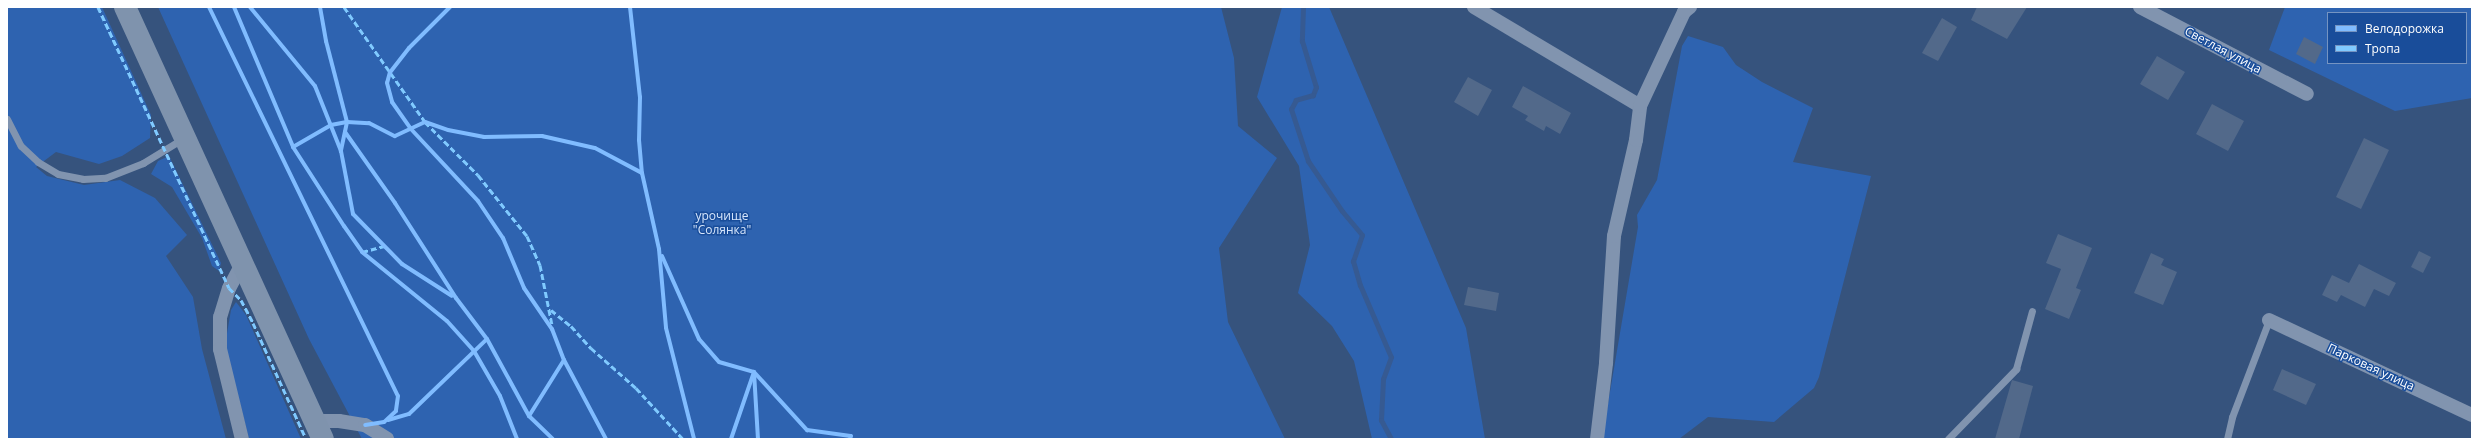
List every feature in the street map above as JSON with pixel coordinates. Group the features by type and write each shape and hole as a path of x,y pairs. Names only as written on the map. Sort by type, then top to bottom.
{"main road":[{"path":"125,7 319,430"}],"street":[{"path":"1474,7 1640,106"},
{"path":"1597,439 1606,363 1614,236 1636,140 1640,106 1684,12 1690,7"},
{"name":"Светлая улица","path":"2140,7 2307,94"},
{"path":"242,264 229,288 220,317 220,349 242,439"},
{"name":"Парковая улица","path":"2269,320 2472,415"},
{"path":"319,430 339,421 365,425 387,439"}],"lane":[{"path":"7,119 21,146 38,162 58,174 83,179 111,176 143,163 184,138"},
{"path":"1948,439 2016,369 2032,311"},
{"path":"2227,439 2232,417 2269,320"}],"green space":[{"path":"7,7 102,7 151,115 150,138 122,156 99,164 56,152 36,167 47,176 84,185 120,180 155,198 187,235 166,256 193,297 202,349 226,439 7,439"},
{"name":"урочище \"Солянка\"","path":"158,7 1221,7 1234,58 1238,126 1277,158 1219,248 1228,322 1285,439 362,439 309,339"},
{"path":"1282,7 1329,7 1466,328 1485,439 1372,439 1354,361 1332,326 1298,293 1310,245 1299,166 1257,97"},
{"path":"2285,7 2472,7 2472,98 2395,111 2269,50"},
{"path":"1688,36 1723,47 1736,65 1762,82 1813,108 1793,162 1871,176 1819,377 1814,388 1774,422 1708,417 1679,439 1602,439 1638,227 1637,215 1657,180 1682,46"},
{"path":"169,156 221,263 219,271 212,266 202,238 172,187 151,174 158,161"},
{"path":"236,302 246,315 301,439 249,439 225,345 231,310"}],"building":[{"path":"1977,7 2027,7 2007,39 1971,20"},
{"path":"1942,18 1957,27 1938,61 1922,53"},
{"path":"2304,37 2323,47 2315,64 2296,54"},
{"path":"2157,56 2185,72 2168,100 2140,84"},
{"path":"1468,77 1492,90 1478,116 1454,102"},
{"path":"1523,86 1571,113 1560,134 1546,126 1544,131 1525,120 1528,116 1512,107"},
{"path":"2212,104 2244,121 2228,151 2196,134"},
{"path":"2364,138 2389,150 2361,209 2336,197"},
{"path":"2058,234 2092,248 2076,288 2081,290 2069,319 2045,309 2061,269 2046,263"},
{"path":"2419,251 2431,257 2423,273 2411,267"},
{"path":"2151,253 2164,259 2161,265 2177,272 2163,305 2134,293"},
{"path":"2359,264 2396,283 2389,296 2374,289 2365,307 2341,295 2337,302 2322,295 2332,275 2349,283"},
{"path":"1468,287 1499,293 1496,311 1464,305"},
{"path":"2282,369 2316,384 2306,405 2273,390"},
{"path":"2012,380 2033,386 2019,439 1995,439"}],"waterway":[{"path":"1303,7 1302,41 1316,87 1313,95 1296,100 1291,109 1308,161 1342,211 1362,235 1353,261 1360,285 1391,357 1383,379 1381,420 1391,439"}],"marked path":[{"path":"98,7 229,288 241,300 253,323 306,439"},
{"path":"344,7 425,122 478,175 527,236 540,265 552,325"},
{"path":"362,252 384,246"},
{"path":"551,310 571,326 591,348 636,388 683,439"}],"cycle path":[{"path":"209,7 398,396 396,411 384,422 365,425"},
{"path":"234,7 293,147 344,226 362,252 447,321 474,351 500,396 517,439"},
{"path":"250,7 315,86 341,151"},
{"path":"320,7 326,41 347,122 341,151 353,214 402,264 452,296"},
{"path":"450,7 409,48 390,72 387,83 392,102 410,128 478,201 503,238 524,288 552,329 564,360 606,439"},
{"path":"630,7 640,97 639,140 642,173 659,249 666,328 694,439"},
{"path":"293,147 331,125 347,122 369,123 395,136 425,122 448,130 484,137 542,136 595,148 642,173"},
{"path":"345,132 395,203 456,298 487,339 529,416 553,439"},
{"path":"662,256 699,339 719,362 754,372 807,430 851,436 850,439"},
{"path":"388,420 409,414 487,339"},
{"path":"529,416 564,360"},
{"path":"731,439 754,372 758,439"}]}
